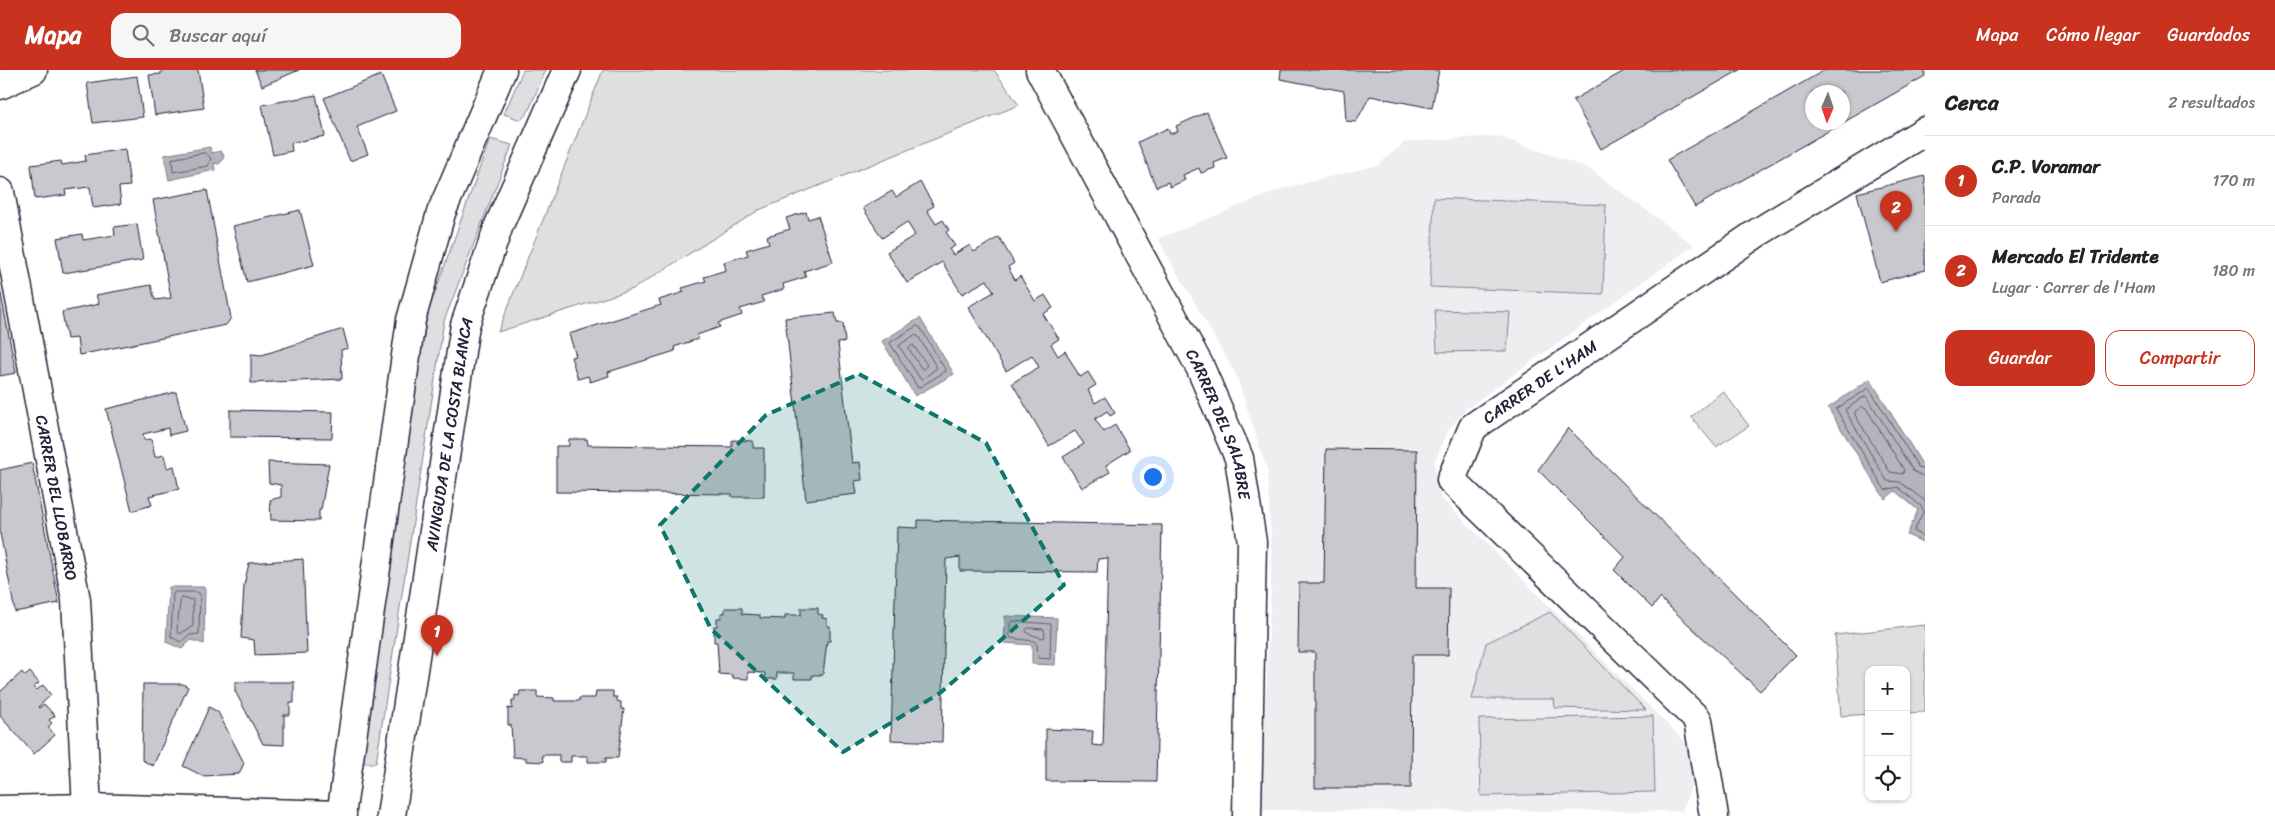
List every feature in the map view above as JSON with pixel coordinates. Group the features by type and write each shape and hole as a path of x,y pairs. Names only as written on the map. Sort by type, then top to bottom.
{"street":[{"path":"0,85 33,70"},
{"path":"0,810 87,808 342,815 411,320 441,213 502,70"},
{"name":"AVINGUDA DE LA COSTA BLANCA","path":"391,816 465,325 499,225 567,70"},
{"name":"CARRER DEL SALABRE","path":"1040,70 1200,367 1239,458 1252,542 1247,816"},
{"name":"CARRER DE L'HAM","path":"1714,816 1698,720 1451,480 1474,427 1757,233 1925,131"},
{"name":"CARRER DEL LLOBARRO","path":"0,192 76,600 87,808"}],"highlighted area":[{"path":"859,374 986,443 1064,585 940,693 843,752 711,629 660,525 766,415"}],"shaded area":[{"path":"523,70 546,70 528,112 521,120 504,114"},
{"path":"603,70 994,70 1019,105 759,210 633,289 498,332"},
{"path":"1497,136 1588,168 1694,245 1466,409 1446,433 1434,464 1441,498 1689,746 1696,773 1682,811 1261,810 1272,557 1267,469 1236,375 1158,239 1281,189 1378,165 1405,142"},
{"path":"490,139 512,145 444,321 376,763 358,763 427,315"},
{"path":"1434,198 1606,205 1603,294 1430,287"},
{"path":"1435,310 1510,312 1507,351 1437,352"},
{"path":"1723,391 1749,426 1716,447 1691,417"},
{"path":"1550,612 1646,710 1555,708 1554,699 1472,699 1486,643"},
{"path":"1925,625 1925,712 1910,713 1910,666 1865,666 1865,714 1841,716 1835,635"},
{"path":"1653,716 1655,792 1481,796 1479,719"}],"water":[{"path":"210,147 211,153 221,151 224,156 219,164 214,163 215,170 169,180 164,155"},
{"path":"920,318 954,374 915,396 882,341"},
{"path":"1870,379 1925,469 1925,543 1907,535 1918,510 1895,491 1885,499 1828,408"},
{"path":"169,587 205,587 204,644 191,640 182,649 166,642"},
{"path":"1005,616 1057,618 1055,665 1032,664 1032,645 1004,643"}],"building":[{"path":"161,70 198,70 204,108 155,115 149,75 161,74"},
{"path":"255,70 299,70 262,86"},
{"path":"1281,70 1439,70 1432,108 1370,96 1356,122 1346,121 1344,91 1280,79"},
{"path":"1626,70 1740,70 1601,149 1573,100"},
{"path":"1825,70 1925,70 1925,76 1850,119 1850,85 1805,85 1805,130 1830,130 1695,207 1667,160"},
{"path":"381,75 396,111 357,127 368,154 350,161 324,98"},
{"path":"137,76 143,117 93,123 87,83"},
{"path":"316,95 325,136 291,143 292,151 273,155 262,105"},
{"path":"1207,112 1227,158 1214,163 1215,168 1201,173 1199,168 1183,175 1185,180 1170,187 1168,182 1156,187 1138,142 1168,128 1170,134 1178,131 1176,126"},
{"path":"125,149 130,186 119,187 121,204 93,208 90,187 65,190 66,195 35,199 31,165 61,161 62,165 86,161 85,155"},
{"path":"1925,176 1925,270 1880,282 1857,193"},
{"path":"920,182 934,206 927,210 936,224 943,220 949,230 946,232 955,246 949,249 953,255 970,245 974,252 999,237 1014,263 1008,267 1015,280 1020,276 1035,301 1045,295 1053,308 1043,314 1059,339 1051,344 1058,356 1065,351 1080,377 1088,372 1096,385 1088,390 1095,403 1105,397 1115,413 1110,416 1107,411 1095,419 1104,432 1115,425 1130,450 1106,465 1110,472 1082,488 1063,457 1084,444 1075,431 1049,446 1012,383 1039,367 1032,355 1006,371 968,307 994,292 987,280 962,294 942,262 907,283 887,252 915,235 907,222 882,238 863,208 892,191 896,197"},
{"path":"207,190 231,318 226,325 79,355 77,338 67,339 62,312 99,304 96,295 151,285 155,300 171,298 153,200"},
{"path":"300,210 314,265 247,282 233,226"},
{"path":"806,212 808,219 818,216 833,262 804,271 806,277 783,284 784,289 761,296 764,302 740,309 742,315 718,323 720,327 697,335 698,339 674,347 675,351 608,372 609,376 590,382 588,376 578,379 571,357 576,356 569,334 661,305 659,300 684,292 682,288 706,281 704,277 726,270 724,262 748,255 746,250 769,243 767,236 790,229 786,218"},
{"path":"137,224 143,260 63,273 57,238 82,234 83,240 115,235 114,227"},
{"path":"0,289 16,373 0,376"},
{"path":"835,313 837,323 843,323 845,342 838,343 852,463 860,462 862,480 855,481 857,494 806,500 785,318"},
{"path":"343,329 348,348 341,350 342,379 251,383 251,354 262,355"},
{"path":"176,392 186,431 169,435 168,428 143,434 144,440 151,439 155,457 164,455 167,468 174,466 179,489 149,496 152,505 132,511 106,409"},
{"path":"230,410 333,412 332,438 230,437"},
{"path":"1568,428 1796,655 1760,691 1660,598 1652,608 1614,570 1625,557 1538,470"},
{"path":"569,439 587,439 588,445 732,447 732,440 753,441 753,448 764,448 764,497 732,497 732,494 556,492 556,446 569,446"},
{"path":"1326,449 1417,450 1416,588 1449,588 1448,655 1412,655 1411,788 1315,788 1315,652 1298,652 1299,583 1324,583"},
{"path":"268,462 329,464 321,510 319,510 319,521 271,520 270,500 281,497 281,485 269,483"},
{"path":"32,463 59,603 15,612 0,533 0,470"},
{"path":"918,520 1162,525 1156,782 1046,781 1046,729 1093,731 1092,745 1103,746 1108,558 1098,559 1097,572 960,571 960,557 946,559 942,742 891,740 897,527 918,528"},
{"path":"303,559 307,653 255,655 254,640 241,638 244,585 249,563"},
{"path":"725,608 742,608 742,614 760,615 760,618 785,619 785,615 801,615 801,608 818,608 818,614 823,615 822,618 827,619 827,626 830,626 830,641 827,641 823,675 812,675 812,679 794,679 794,673 777,673 777,679 765,679 765,673 748,672 748,679 732,678 732,675 719,674 717,642 714,642 714,626 717,626 717,618 721,618 721,613 725,613"},
{"path":"22,672 25,676 30,672 39,683 34,687 37,690 43,685 51,695 38,707 44,704 55,716 49,720 52,723 48,727 55,735 34,754 0,716 0,692"},
{"path":"235,682 294,682 294,703 290,703 290,715 284,715 284,745 263,744 235,691"},
{"path":"143,684 183,684 188,687 153,766 142,760"},
{"path":"520,691 537,691 537,697 554,698 554,701 579,701 579,698 595,698 596,691 613,691 613,697 617,697 617,701 621,702 621,709 624,709 618,758 606,758 606,762 588,762 588,756 571,756 571,762 559,762 559,755 542,755 543,762 526,761 526,758 513,757 511,725 508,725 508,708 512,709 512,700 515,700 515,695 519,696"},
{"path":"209,707 218,712 244,763 239,774 203,776 183,766"}],"place":[{"name":"Mercado El Tridente","path":"1896,232"},
{"name":"C.P. Voramar","path":"437,656"}]}
